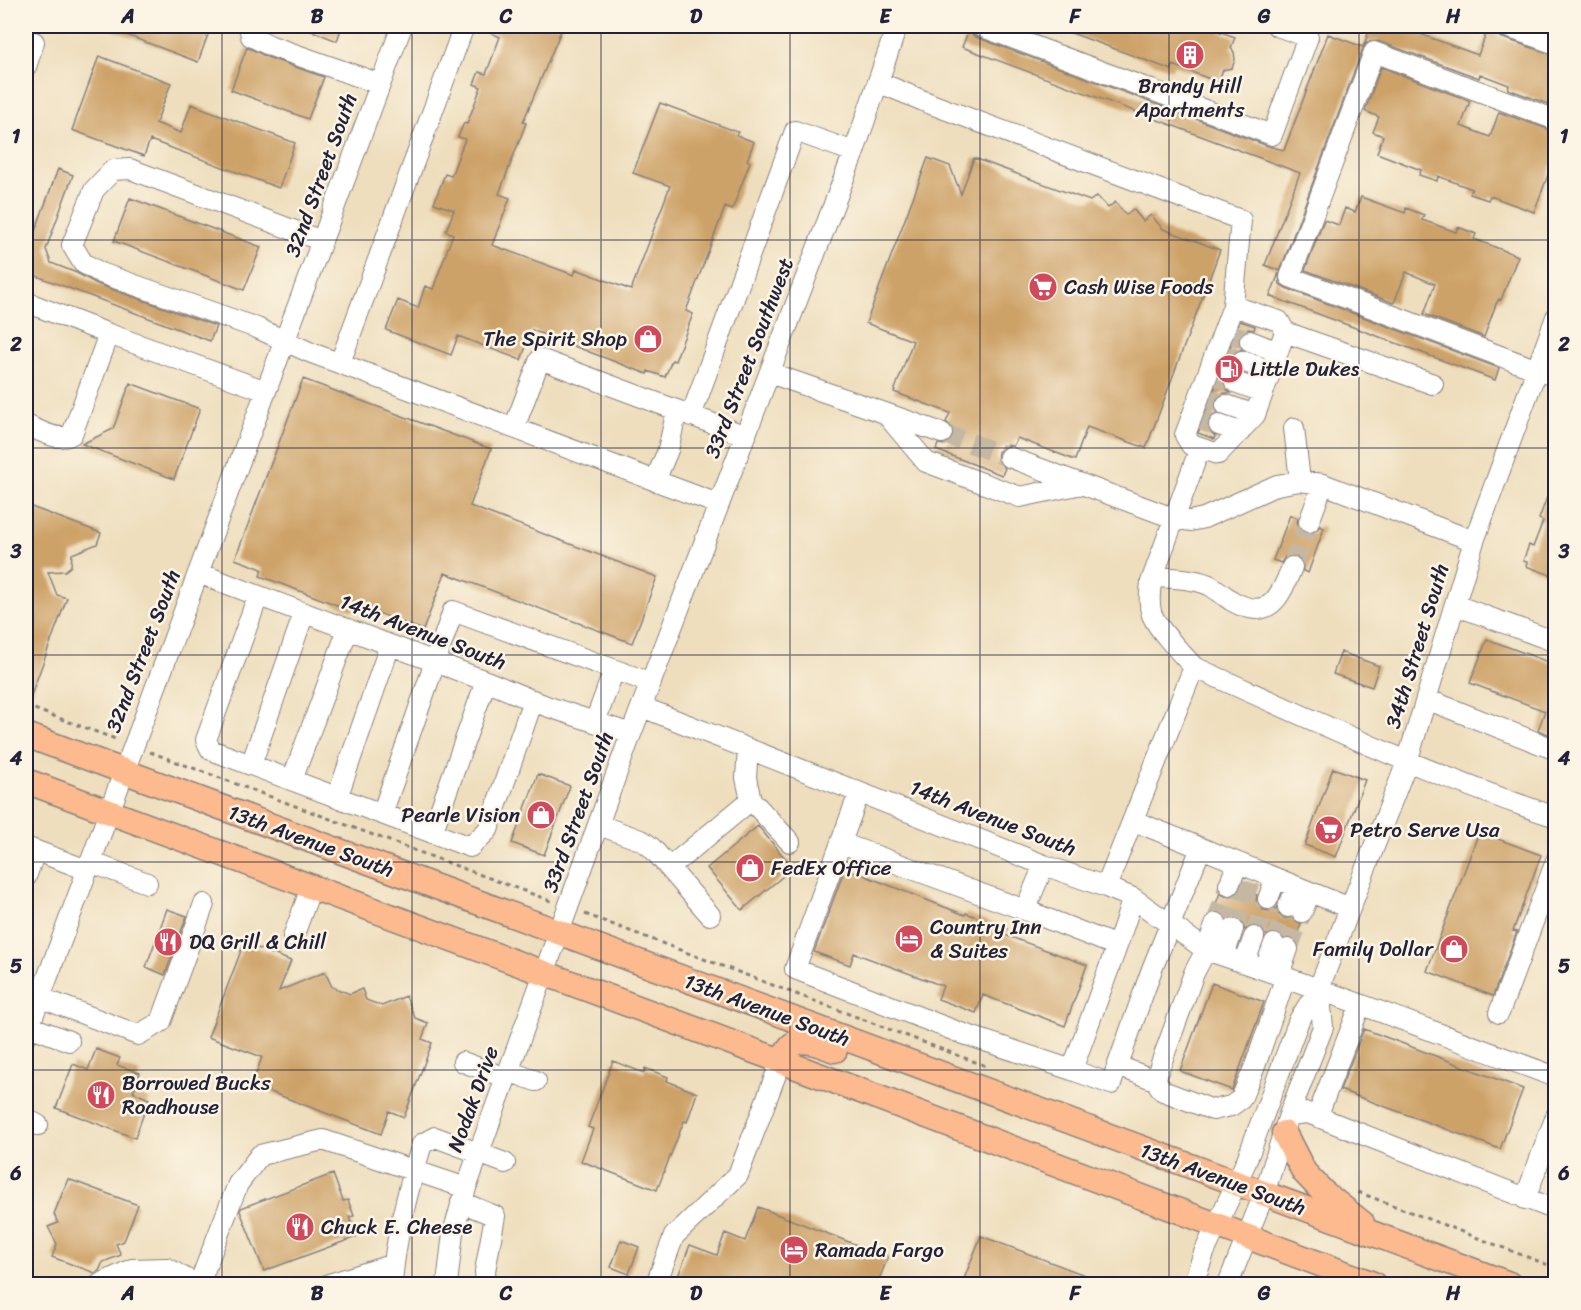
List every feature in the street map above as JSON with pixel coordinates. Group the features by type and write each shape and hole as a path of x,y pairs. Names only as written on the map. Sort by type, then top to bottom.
{"main road":[{"name":"13th Avenue South","path":"26,735 1509,1284"},
{"name":"13th Avenue South","path":"26,781 781,1061 1373,1284"},
{"path":"781,1061 791,1045 801,1042 814,1043 865,1062 954,1079"},
{"path":"1287,1124 1304,1172 1323,1192 1384,1238"}],"street":[{"path":"249,26 251,36 272,46 380,84"},
{"name":"32nd Street South","path":"27,1031 402,26"},
{"path":"340,363 464,26"},
{"name":"33rd Street Southwest","path":"642,707 854,152 897,26"},
{"path":"980,26 1272,135 1308,37 1277,26"},
{"path":"1504,26 1556,44"},
{"path":"26,67 34,42"},
{"path":"1556,120 1374,52 1290,277 1556,378"},
{"path":"878,82 1241,220 1233,306 1235,335 1204,420 1185,435 1191,445 1218,454 1255,415 1285,332"},
{"path":"655,481 795,131 854,152"},
{"path":"322,241 130,169 113,170 94,189 72,245 84,263 101,273 257,328 340,363 718,504"},
{"path":"26,302 266,391"},
{"path":"1233,306 1278,321 1285,332 1433,384"},
{"name":"34th Street South","path":"1192,1284 1246,1162 1299,1020 1319,988 1407,762 1474,541 1556,317"},
{"path":"26,425 60,438 67,438 72,434 109,333"},
{"path":"1235,335 1278,352"},
{"path":"1227,356 1271,371"},
{"path":"514,428 540,359 746,436"},
{"path":"770,373 942,433"},
{"path":"1220,377 1263,392"},
{"path":"1211,400 1255,415"},
{"path":"886,414 926,462 992,487 1020,497 1082,484"},
{"path":"1204,420 1240,432"},
{"path":"1294,428 1300,481"},
{"path":"1200,448 1173,518 1153,577 1149,598 1152,615 1194,667 1407,762 1556,817"},
{"path":"1009,458 1173,518 1190,520 1204,518 1277,485 1300,481 1323,484 1474,541"},
{"path":"1309,522 1323,484"},
{"path":"1153,577 1176,578 1209,585 1236,603 1257,610 1266,608 1275,602 1292,567"},
{"name":"14th Avenue South","path":"198,573 533,700 632,734"},
{"path":"258,596 206,740 211,750 337,798 470,847 488,830 533,700"},
{"path":"1455,605 1556,642"},
{"path":"382,814 453,611 651,683"},
{"path":"251,765 304,613"},
{"path":"292,780 348,629"},
{"path":"337,798 390,645"},
{"path":"1106,887 1194,667"},
{"path":"595,722 614,670"},
{"path":"432,833 486,681"},
{"path":"1426,699 1556,750"},
{"name":"14th Avenue South","path":"642,707 1133,898 1170,926 1215,953 1319,988 1556,1077"},
{"name":"33rd Street South","path":"558,932 569,908 642,707"},
{"path":"748,749 746,778 751,800 790,842"},
{"path":"859,793 795,969 958,1032 1111,1084 1201,848"},
{"path":"670,867 751,800"},
{"path":"1134,820 1350,908"},
{"path":"599,825 643,841 652,848 710,915"},
{"path":"841,843 1117,946"},
{"path":"26,877 30,849 147,883"},
{"path":"1499,1013 1556,861"},
{"path":"1229,885 1238,863"},
{"path":"1025,910 1044,864"},
{"path":"1268,899 1276,878"},
{"path":"293,937 311,888"},
{"path":"1295,910 1304,890"},
{"path":"1072,1070 1133,898"},
{"path":"39,997 138,1035 161,1022 204,904"},
{"path":"1155,1080 1194,973 1215,953 1225,926"},
{"name":"Nodak Drive","path":"447,1284 453,1233 463,1195 558,932"},
{"path":"1245,962 1254,937"},
{"path":"1118,1066 1155,1080 1162,1091 1213,1110 1231,1106 1241,1099 1255,1066 1281,947"},
{"name":"34th Street South","path":"1228,1284 1264,1194 1323,1027 1319,988"},
{"path":"1317,1117 1360,1005"},
{"path":"27,1031 69,1041"},
{"path":"656,1284 674,1236 738,1175 781,1061"},
{"path":"463,1062 536,1081"},
{"path":"1287,1124 1308,1113 1556,1210"},
{"path":"1525,1199 1556,1116"},
{"path":"392,1284 413,1171 422,1144 435,1137 506,1163"},
{"path":"100,1284 132,1269 167,1268 197,1284 238,1184 260,1155 324,1140 413,1171 463,1195 495,1216 485,1271 486,1284"},
{"path":"329,1284 394,1264"}],"path":[{"path":"26,706 110,737"},
{"path":"154,754 990,1068"},
{"path":"1356,1191 1556,1268"}],"building":[{"path":"103,26 200,26 210,29 198,62"},
{"path":"300,26 342,26 337,41"},
{"path":"476,26 563,26 523,122 526,123 499,194 510,198 492,245 574,275 576,269 631,290 670,186 633,173 660,103 738,132 736,135 754,142 747,160 750,162 732,210 725,207 686,311 693,314 675,361 672,360 665,377 648,371 647,374 532,330 521,360 458,336 451,355 386,330 398,300 418,308 425,286 433,289 453,234 446,231 454,210 434,203 445,174 451,176 465,139 458,137 464,123 467,124 481,87 474,84 479,72 486,74 500,37"},
{"name":"Brandy Hill Apartments","path":"1055,26 1204,26 1235,37 1231,48 1235,60 1232,68 1223,70 1218,82 1173,65 1172,70"},
{"path":"1371,26 1398,26 1478,55 1488,29 1500,37 1556,56 1556,107 1508,89 1509,85 1480,74 1479,78 1378,41 1367,42 1280,271 1265,265 1300,173 962,47 968,32 976,37 1284,150 1328,34 1363,47"},
{"path":"247,47 267,57 324,77 308,119 231,90"},
{"path":"99,56 171,83 156,123 181,133 191,104 295,143 279,188 150,140 144,156 72,130"},
{"path":"1381,67 1470,101 1461,126 1490,137 1499,112 1556,132 1556,154 1534,212 1490,196 1488,200 1470,194 1472,189 1438,176 1437,181 1419,175 1421,170 1377,153 1383,136 1373,132 1379,117 1365,111"},
{"name":"Cash Wise Foods","path":"928,158 950,166 961,194 974,158 1090,201 1097,196 1108,208 1115,202 1126,215 1133,209 1143,221 1151,215 1163,229 1220,250 1146,448 1087,427 1075,460 1017,438 1013,446 1006,445 998,452 997,460 1005,468 1002,475 936,450 938,444 945,445 953,437 954,430 946,422 950,413 894,392 913,341 866,323"},
{"path":"58,169 73,175 46,249 51,263 97,284 216,326 210,341 26,272 26,256"},
{"path":"1361,197 1405,213 1406,208 1424,215 1422,220 1456,232 1458,227 1476,234 1474,239 1518,256 1484,337 1424,314 1435,284 1406,272 1394,303 1305,270 1324,220 1339,225 1345,208 1355,212"},
{"path":"130,198 261,247 244,290 114,241"},
{"path":"1279,273 1280,284 1286,288 1499,368 1495,380 1270,296"},
{"path":"1240,321 1255,326 1254,330 1248,329 1242,332 1238,342 1242,349 1231,357 1230,364 1235,370 1227,373 1223,384 1231,393 1218,396 1214,407 1217,413 1208,422 1207,428 1215,436 1214,439 1198,433"},
{"path":"303,379 491,449 470,506 657,577 632,643 445,573 423,630 355,604 353,611 260,576 262,569 235,559"},
{"path":"130,383 200,409 174,479 82,444 113,429"},
{"path":"1554,478 1556,478 1556,577 1526,566 1527,562 1523,561 1529,545 1533,547 1543,521 1539,519"},
{"path":"26,505 101,533 97,544 72,554 71,566 65,571 48,572 57,595 67,598 27,706"},
{"path":"1290,515 1298,518 1297,525 1304,533 1312,534 1320,526 1324,528 1308,573 1303,571 1302,560 1296,556 1285,557 1281,563 1273,560"},
{"path":"1487,639 1556,665 1556,729 1553,736 1538,730 1545,711 1470,683"},
{"path":"1341,652 1379,666 1372,687 1333,674"},
{"path":"1333,768 1365,780 1336,857 1305,845"},
{"name":"Pearle Vision","path":"538,774 570,786 544,855 512,843"},
{"name":"FedEx Office","path":"758,826 793,868 742,910 707,868"},
{"path":"1479,832 1541,855 1513,931 1517,932 1493,996 1427,971"},
{"name":"Country Inn & Suites","path":"845,868 1007,929 1005,935 1087,965 1065,1026 983,995 976,1013 938,999 943,986 854,953 850,965 814,952"},
{"path":"1240,889 1257,895 1256,901 1263,910 1270,911 1276,908 1278,914 1283,918 1292,918 1301,924 1295,940 1284,938 1277,933 1271,932 1266,935 1263,929 1257,926 1251,925 1245,930 1242,922 1237,918 1227,919 1221,912 1213,911 1220,893 1231,897"},
{"name":"DQ Grill & Chill","path":"167,909 187,916 165,975 146,967"},
{"path":"244,943 291,961 279,991 325,972 332,987 350,994 362,989 366,1000 382,1006 406,996 415,1018 428,1023 422,1039 432,1043 404,1117 389,1111 381,1134 252,1085 262,1057 208,1037"},
{"path":"1212,983 1264,1002 1232,1090 1180,1071"},
{"path":"1364,1029 1523,1089 1500,1149 1340,1090"},
{"name":"Borrowed Bucks Roadhouse","path":"96,1049 120,1058 117,1065 140,1073 133,1092 149,1099 135,1138 56,1108 73,1064 88,1070"},
{"path":"613,1061 644,1073 645,1068 668,1077 667,1081 697,1093 687,1122 684,1121 657,1190 581,1161 593,1129 588,1127"},
{"name":"Chuck E. Cheese","path":"333,1174 343,1201 348,1200 354,1216 349,1217 356,1237 264,1271 240,1211 241,1208"},
{"path":"68,1179 138,1205 124,1241 116,1244 121,1255 103,1262 99,1271 95,1273 52,1257 57,1244 48,1227 58,1223 54,1214"},
{"name":"Ramada Fargo","path":"758,1207 888,1257 877,1284 675,1284 690,1245 717,1255 725,1233 745,1241"},
{"path":"981,1236 1106,1283 962,1284"},
{"path":"621,1240 639,1247 629,1274 611,1267"}],"tunnel":[{"path":"1232,334 1250,341"},
{"path":"1224,355 1242,361"},
{"path":"1216,376 1235,382"},
{"path":"1208,399 1226,405"},
{"path":"1201,419 1219,425"},
{"path":"942,433 1009,457"},
{"path":"1292,567 1309,522"},
{"path":"1233,929 1254,869"},
{"path":"1216,923 1229,885"},
{"path":"1254,937 1268,899"},
{"path":"1274,944 1288,907"},
{"path":"1288,949 1302,912"}],"place":[{"name":"Brandy Hill Apartments","path":"1190,55"},
{"name":"Cash Wise Foods","path":"1043,287"},
{"name":"The Spirit Shop","path":"648,339"},
{"name":"Little Dukes","path":"1229,369"},
{"name":"Pearle Vision","path":"541,815"},
{"name":"Petro Serve Usa","path":"1329,830"},
{"name":"FedEx Office","path":"750,868"},
{"name":"Country Inn & Suites","path":"909,939"},
{"name":"DQ Grill & Chill","path":"168,942"},
{"name":"Family Dollar","path":"1454,949"},
{"name":"Borrowed Bucks Roadhouse","path":"101,1095"},
{"name":"Chuck E. Cheese","path":"300,1227"},
{"name":"Ramada Fargo","path":"794,1250"}]}
